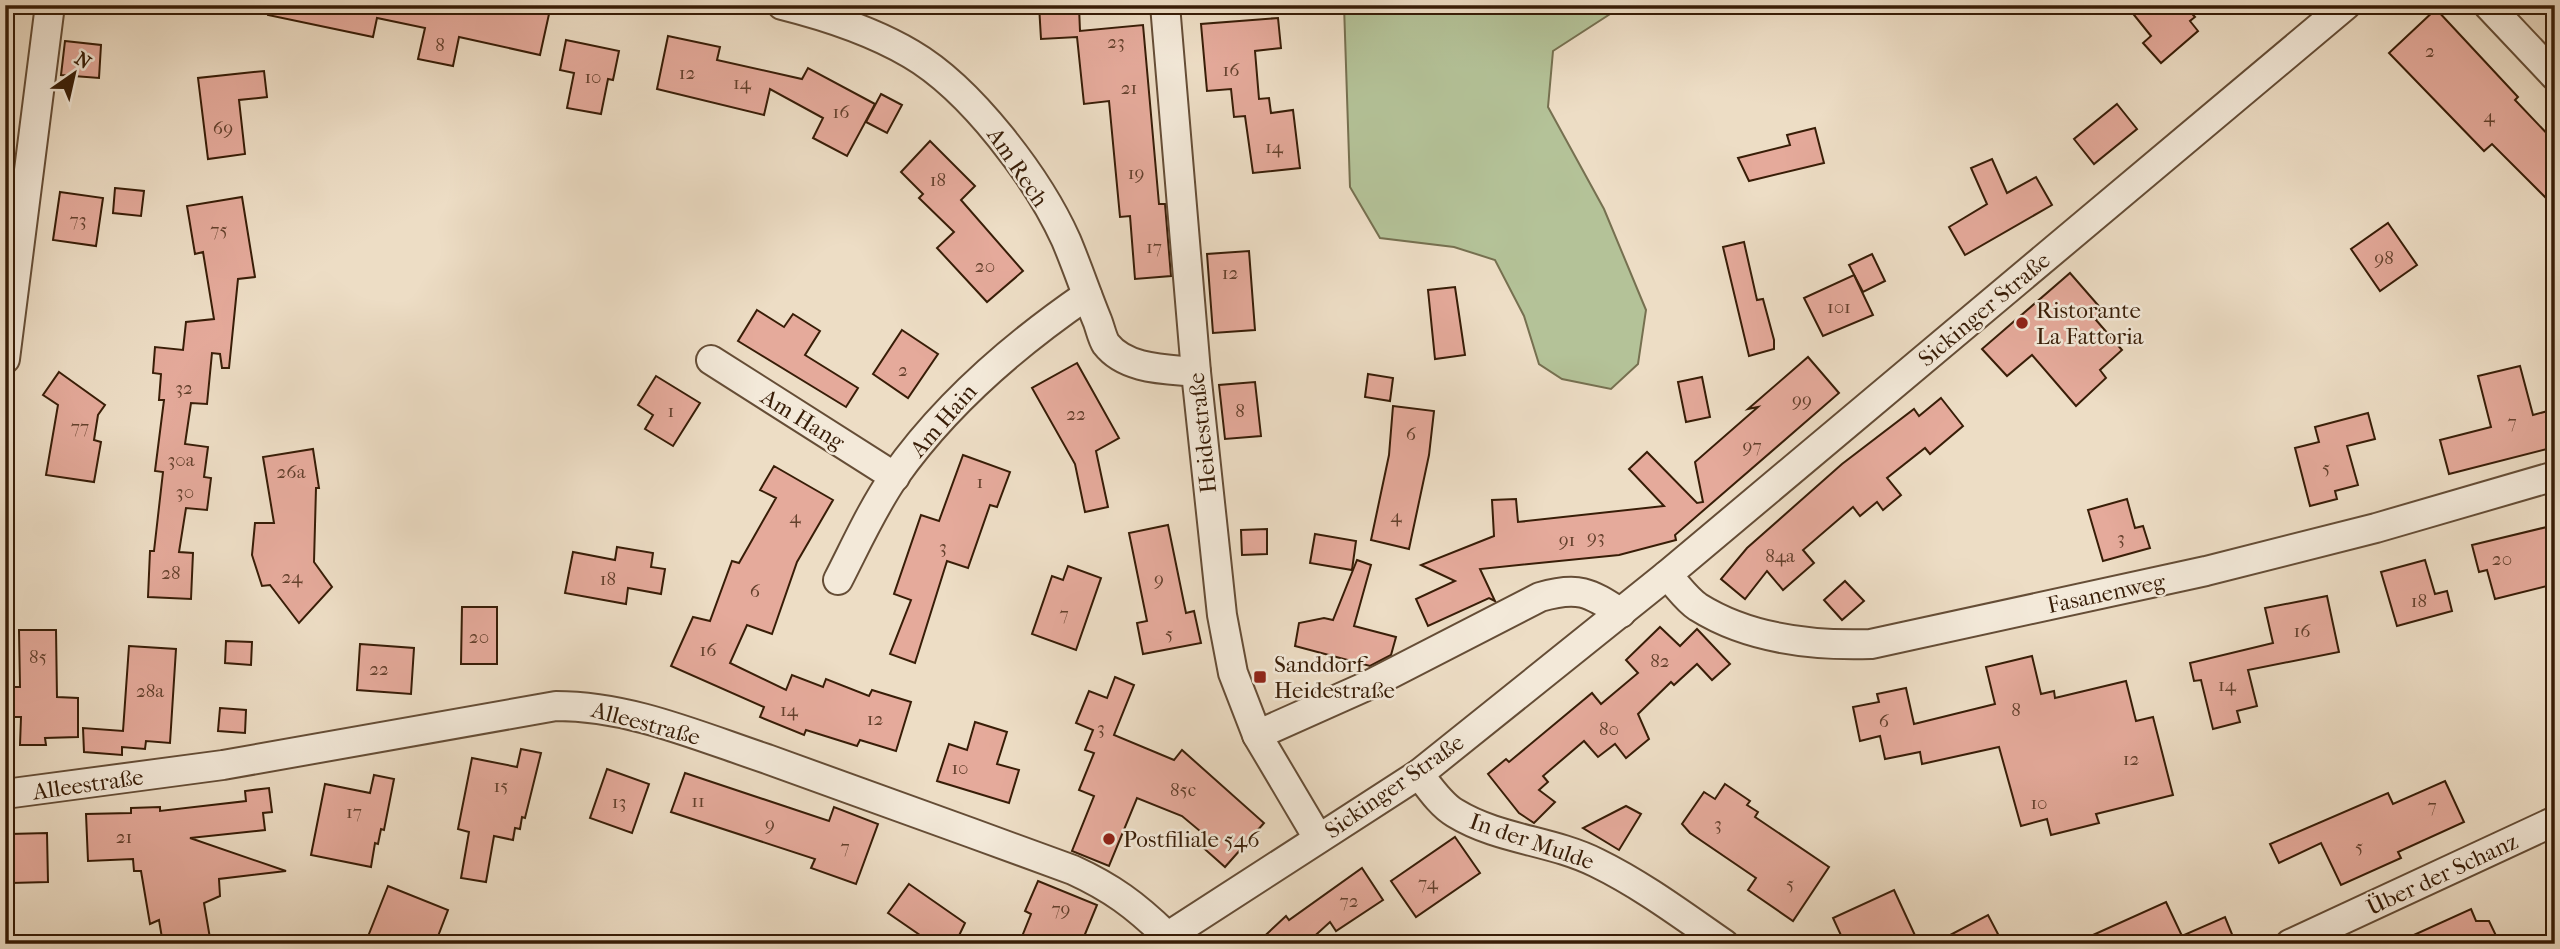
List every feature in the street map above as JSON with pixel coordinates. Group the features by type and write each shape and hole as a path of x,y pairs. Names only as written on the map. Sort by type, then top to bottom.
{"street":[{"path":"5,359 50,5"},
{"name":"Am Rech","path":"782,5 863,31 912,55 947,80 980,113 1024,170 1065,238 1106,344 1125,358 1146,367 1196,372"},
{"name":"Heidestraße","path":"1165,5 1196,372 1222,615 1233,673 1257,735 1318,838"},
{"name":"Sickinger Straße","path":"1161,939 1419,774 1667,575 2346,5"},
{"path":"2488,5 2555,76"},
{"name":"Am Hain","path":"838,580 894,477 983,375 1023,339 1087,295"},
{"name":"Am Hang","path":"711,360 894,477"},
{"name":"Fasanenweg","path":"1667,575 1696,606 1767,635 1820,646 1871,644 2206,571 2376,528 2555,476"},
{"path":"1257,735 1369,685 1540,597 1565,590 1581,591 1621,613"},
{"name":"Alleestraße","path":"5,794 223,765 556,706 586,706 612,710 688,732 1073,870 1110,887 1136,906 1161,939"},
{"name":"In der Mulde","path":"1419,774 1453,813 1492,831 1557,846 1596,862 1643,888 1724,944"},
{"name":"Über der Schanz","path":"2290,944 2555,821"}],"green space":[{"path":"1344,5 1624,5 1553,51 1548,107 1604,209 1646,310 1638,364 1611,389 1562,379 1539,364 1524,316 1495,260 1454,247 1380,238 1350,187"}],"building":[{"path":"269,5 551,5 540,55 459,37 453,66 418,59 425,28 377,18 373,37 268,15"},
{"path":"1039,5 1079,7 1080,31 1143,25 1159,204 1165,204 1171,276 1135,279 1130,216 1120,217 1109,101 1084,104 1077,37 1041,39"},
{"path":"2126,5 2184,5 2195,17 2190,21 2198,31 2161,63 2143,43 2151,36"},
{"path":"2436,9 2518,97 2515,100 2555,142 2555,207 2492,144 2484,151 2389,53"},
{"path":"1278,18 1281,48 1255,51 1259,99 1269,98 1271,113 1293,110 1300,168 1253,173 1245,116 1234,117 1231,89 1207,91 1201,24"},
{"path":"668,36 720,47 717,60 802,79 808,68 875,104 847,156 813,138 823,118 770,89 764,115 657,89"},
{"path":"566,40 619,51 613,80 608,79 601,114 567,108 574,73 560,70"},
{"path":"65,41 101,45 99,78 61,75"},
{"path":"264,71 267,97 239,100 245,154 208,159 198,78"},
{"path":"881,94 902,105 887,133 866,122"},
{"path":"2117,104 2137,129 2094,164 2074,139"},
{"path":"1815,128 1824,163 1749,181 1738,158 1790,145 1787,135"},
{"path":"930,141 975,186 961,200 1023,271 987,302 937,248 954,232 919,198 923,194 901,172"},
{"path":"1992,159 2007,193 2036,177 2052,205 1965,255 1949,227 1987,204 1971,168"},
{"path":"115,188 144,191 141,216 113,213"},
{"path":"60,192 103,198 96,246 53,240"},
{"path":"242,197 255,277 238,279 229,368 222,368 220,354 212,353 207,404 191,403 185,444 208,447 204,477 211,478 207,510 186,508 179,552 193,553 191,599 148,597 150,551 154,551 163,472 155,471 164,400 159,400 161,374 153,373 155,347 183,350 186,322 214,319 203,252 195,254 187,206"},
{"path":"2388,223 2417,265 2380,291 2351,249"},
{"path":"1744,242 1757,300 1763,299 1774,340 1774,349 1749,356 1723,247"},
{"path":"1249,251 1255,330 1213,333 1207,254"},
{"path":"1872,254 1885,281 1863,292 1849,265"},
{"path":"2070,273 2104,312 2096,320 2122,350 2100,370 2106,378 2076,406 2032,355 2007,376 1982,349"},
{"path":"1854,275 1873,315 1823,336 1804,298"},
{"path":"1455,287 1465,355 1435,359 1428,290"},
{"path":"757,310 784,327 793,314 820,331 805,355 858,388 846,407 738,341"},
{"path":"902,330 938,354 908,398 873,374"},
{"path":"1808,357 1839,393 1675,535 1676,540 1619,555 1480,569 1495,601 1489,598 1428,626 1416,599 1455,581 1421,565 1494,536 1492,500 1516,499 1518,522 1664,506 1629,469 1647,452 1697,503 1703,502 1695,462 1758,407 1748,409"},
{"path":"1077,363 1119,438 1096,451 1108,507 1085,512 1075,464 1032,388"},
{"path":"2520,366 2533,415 2555,409 2555,447 2449,474 2440,440 2491,427 2478,376"},
{"path":"59,372 105,405 98,415 94,440 101,442 94,482 46,475 58,405 43,395"},
{"path":"1368,374 1393,378 1390,401 1365,397"},
{"path":"656,376 700,403 673,446 645,429 653,415 638,405"},
{"path":"1702,377 1710,417 1686,422 1678,382"},
{"path":"1255,382 1261,436 1225,439 1219,385"},
{"path":"1941,398 1963,426 1930,454 1925,448 1887,478 1901,495 1883,510 1877,502 1860,516 1853,507 1803,550 1814,563 1783,590 1767,571 1745,599 1721,579 1747,548 1842,464 1914,409 1919,416"},
{"path":"1393,406 1434,411 1429,455 1409,549 1371,540 1389,455"},
{"path":"2368,413 2375,439 2347,446 2358,485 2335,491 2337,499 2310,506 2295,448 2319,442 2315,427"},
{"path":"313,449 319,488 316,488 314,562 332,587 299,623 270,585 262,586 252,555 255,523 274,523 263,457"},
{"path":"963,455 1010,472 997,507 990,505 968,568 947,561 915,663 890,654 911,600 894,594 921,515 939,521"},
{"path":"774,466 833,500 797,562 772,634 747,625 730,663 786,690 792,675 823,687 826,679 869,696 872,690 911,702 896,751 860,740 857,746 806,730 804,735 760,717 764,707 671,666 693,617 710,621 732,561 739,563 776,498 760,490"},
{"path":"2127,499 2135,528 2143,526 2150,548 2103,561 2088,510"},
{"path":"1168,525 1186,613 1194,611 1201,643 1143,654 1137,623 1147,621 1129,533"},
{"path":"2555,525 2555,584 2495,599 2487,570 2479,572 2472,545"},
{"path":"1267,529 1267,554 1242,555 1241,530"},
{"path":"1315,534 1356,541 1352,570 1310,563"},
{"path":"617,547 653,553 651,567 665,569 661,594 628,588 626,604 565,593 573,552 615,560"},
{"path":"1357,560 1371,565 1354,626 1396,637 1391,655 1370,666 1295,646 1299,623 1324,618 1333,620"},
{"path":"2425,560 2435,594 2447,591 2452,611 2397,626 2381,572"},
{"path":"1068,566 1101,578 1076,650 1032,634 1052,576 1063,580"},
{"path":"1845,581 1864,601 1842,620 1824,600"},
{"path":"2327,596 2339,652 2248,670 2257,706 2237,711 2240,722 2213,729 2201,680 2194,681 2190,663 2273,643 2265,608"},
{"path":"462,607 497,607 497,664 461,664"},
{"path":"1660,627 1680,646 1697,629 1730,664 1712,680 1697,664 1674,685 1671,682 1638,714 1649,739 1626,758 1615,744 1598,757 1584,741 1543,776 1548,782 1539,790 1555,802 1534,823 1519,813 1488,774 1506,759 1509,762 1592,693 1601,704 1638,673 1626,660"},
{"path":"19,630 56,630 57,697 78,698 78,737 45,738 46,745 20,745 21,717 14,717 14,687 20,687"},
{"path":"226,641 252,642 251,665 225,663"},
{"path":"360,644 414,648 411,694 357,690"},
{"path":"129,646 176,649 170,743 146,741 145,749 122,747 122,755 84,752 83,728 123,731"},
{"path":"2032,656 2041,694 2054,691 2055,698 2126,681 2136,721 2153,717 2173,795 2096,814 2099,823 2051,835 2047,819 2021,826 1999,747 1922,764 1920,752 1885,759 1880,736 1860,741 1853,707 1879,702 1877,694 1906,688 1914,724 1995,704 1986,667"},
{"path":"1115,677 1134,685 1114,735 1174,760 1182,750 1264,823 1225,867 1199,844 1206,836 1182,816 1137,798 1109,866 1072,851 1094,796 1079,790 1094,753 1085,750 1093,730 1076,723 1089,691 1107,698"},
{"path":"220,708 246,710 245,733 218,731"},
{"path":"975,722 1007,732 997,764 1019,770 1009,803 937,781 949,744 967,750"},
{"path":"521,749 541,753 520,829 515,828 513,840 494,836 486,882 461,878 469,832 458,829 472,758 517,767"},
{"path":"607,769 649,784 632,833 590,818"},
{"path":"685,773 829,821 834,807 878,824 856,884 811,868 815,859 671,812"},
{"path":"374,775 394,779 384,830 381,829 378,844 375,843 371,867 311,855 325,784 370,793"},
{"path":"2445,781 2464,822 2398,852 2401,858 2341,885 2321,843 2279,863 2270,844 2388,793 2393,804"},
{"path":"1725,784 1750,801 1747,805 1758,812 1755,817 1829,867 1793,921 1748,890 1756,878 1690,833 1682,824 1704,792 1715,799"},
{"path":"269,788 272,812 263,813 265,830 190,838 286,871 219,879 220,896 204,903 211,944 163,944 159,920 150,924 141,871 134,871 133,859 88,861 86,814 131,813 131,808 160,807 160,811 246,801 245,791"},
{"path":"1626,806 1641,814 1619,850 1583,828"},
{"path":"47,833 48,882 11,883 10,834"},
{"path":"1455,837 1480,873 1416,917 1391,881"},
{"path":"1362,868 1383,900 1336,931 1330,922 1308,942 1310,944 1256,944 1286,916 1289,920"},
{"path":"1038,881 1097,905 1081,944 1019,944 1031,914 1025,911"},
{"path":"909,884 965,923 955,944 933,944 888,913"},
{"path":"388,886 448,910 435,944 365,944"},
{"path":"1894,890 1919,944 1845,944 1833,918"},
{"path":"2166,902 2182,936 2225,917 2236,944 2073,944"},
{"path":"2471,909 2476,921 2489,921 2500,944 2394,944"},
{"path":"1988,915 1998,934 1980,944 1933,944"}],"place":[{"name":"Ristorante La Fattoria","path":"2022,323"},
{"name":"Sanddorf Heidestraße","path":"1260,677"},
{"name":"Postfiliale 546","path":"1109,839"}]}
